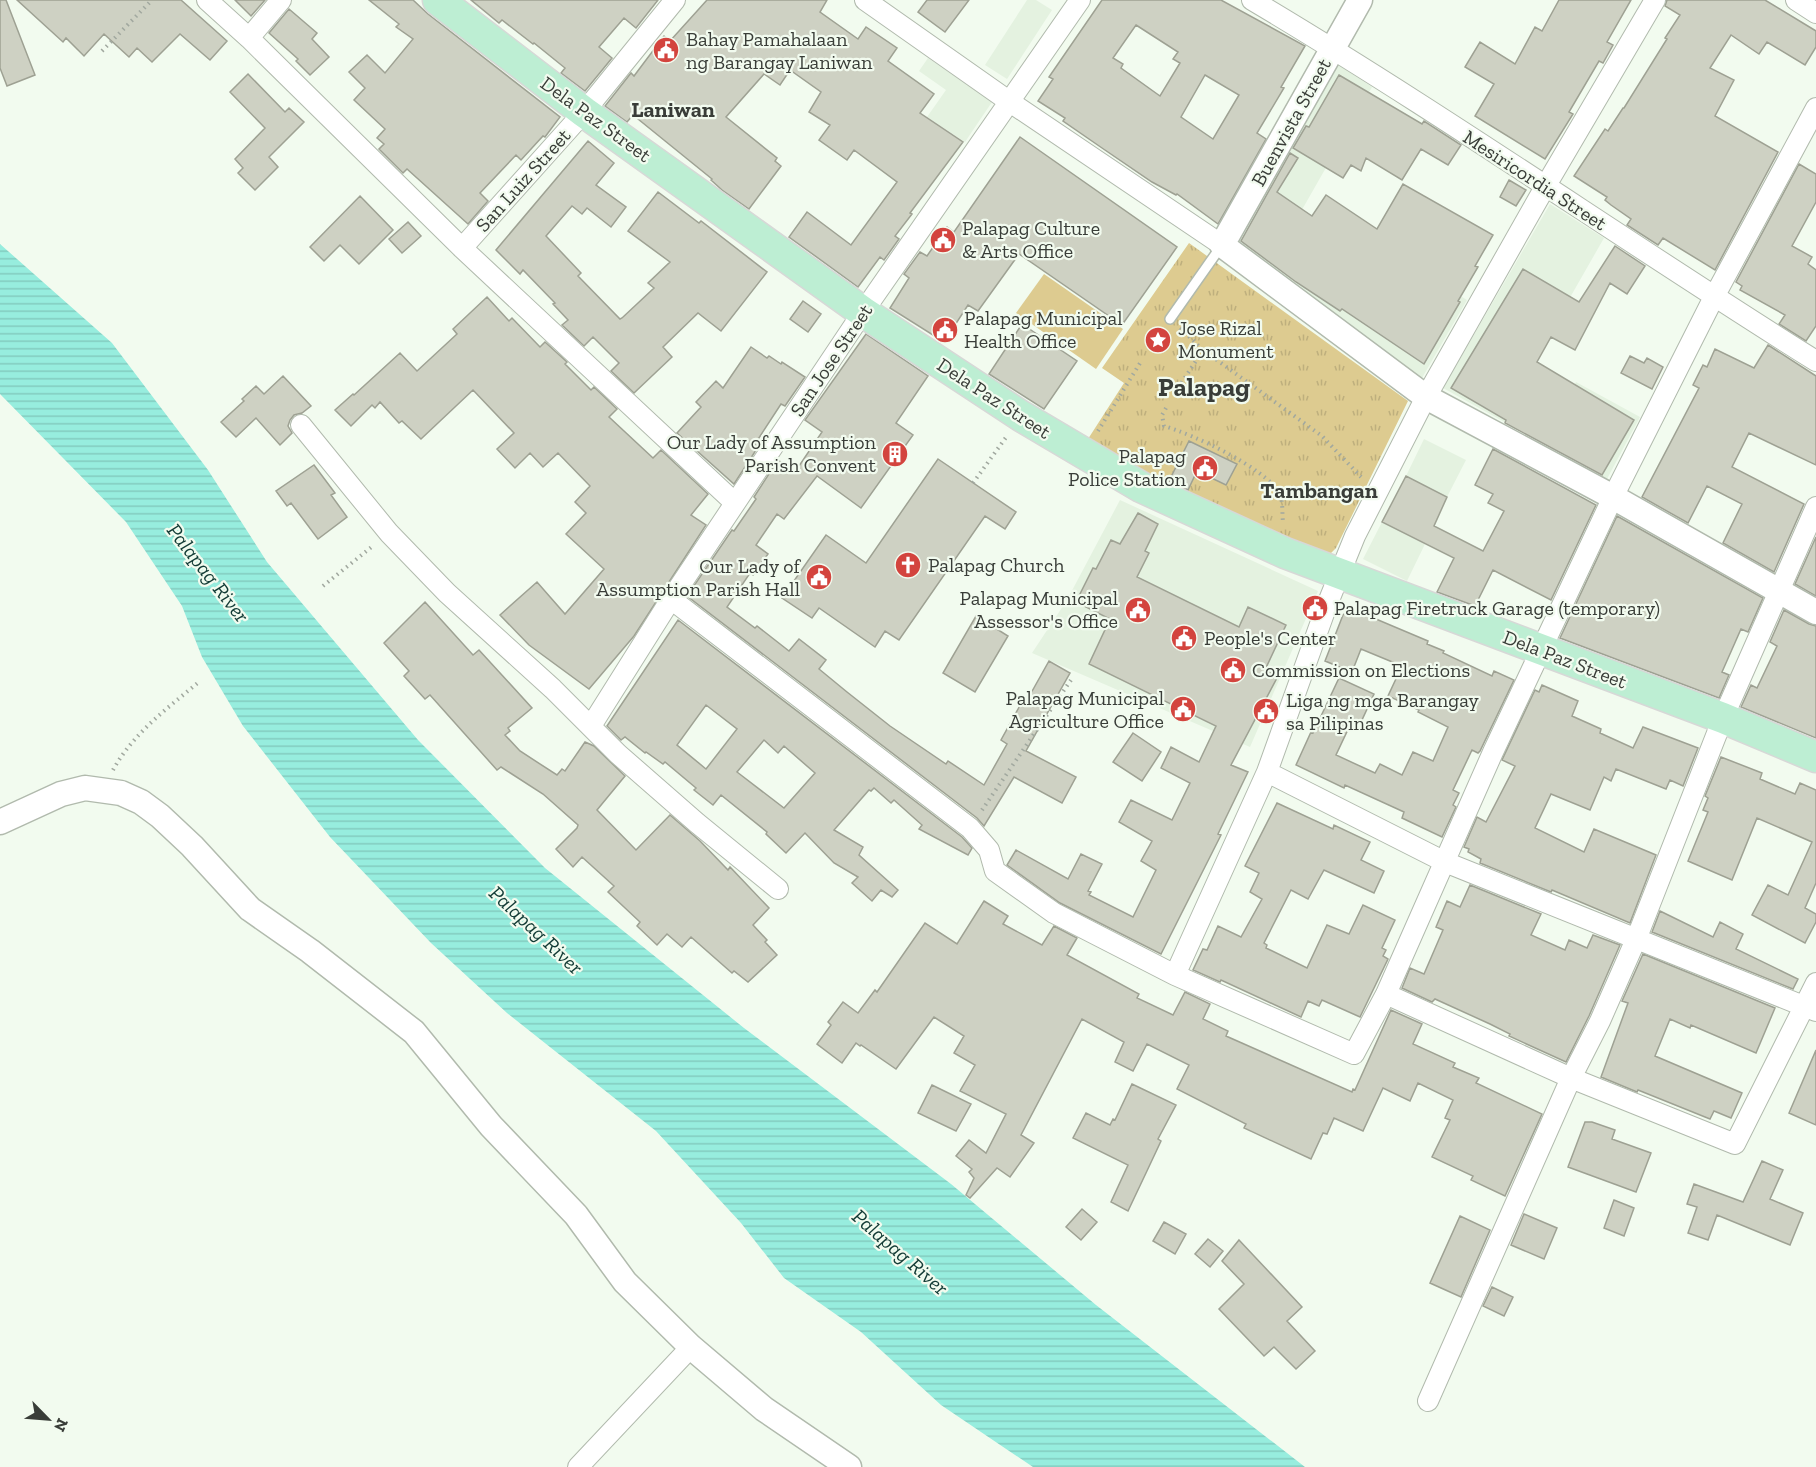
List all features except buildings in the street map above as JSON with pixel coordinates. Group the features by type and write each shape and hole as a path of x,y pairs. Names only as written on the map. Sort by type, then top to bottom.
{"main road":[{"name":"Dela Paz Street","path":"438,0 584,112 863,312 1022,416 1141,487 1273,547 1723,718 1816,757"}],"street":[{"path":"207,0 249,38 462,248 735,503"},
{"path":"249,38 281,0"},
{"name":"San Luiz Street","path":"462,248 584,112 675,0"},
{"path":"865,0 1010,102 1222,245 1425,397 1613,498 1816,612"},
{"name":"San Jose Street","path":"591,726 671,599 863,312 1080,0"},
{"name":"Mesiricordia Street","path":"1252,0 1333,48 1816,361"},
{"name":"Buenvista Street","path":"1222,245 1359,0"},
{"path":"1174,975 1267,772 1354,536 1425,397 1655,0"},
{"path":"1796,0 1816,13"},
{"path":"671,599 970,828 989,850 995,871 1054,913 1174,975 1354,1054 1386,994 1493,752 1613,498 1714,297 1816,108"},
{"path":"301,425 389,533 447,593 591,726 618,754 778,889"},
{"path":"1428,1401 1571,1078 1600,1021 1637,937 1723,718 1816,507"},
{"path":"1267,772 1445,862 1637,937 1811,1009"},
{"path":"0,822 61,794 85,788 121,793 160,816 192,846 250,909 310,951 414,1032 491,1126 576,1215 625,1282 690,1347 764,1409 849,1467"},
{"path":"1386,994 1571,1078 1735,1144 1811,1009 1816,983"},
{"path":"578,1467 690,1347"}],"lane":[{"path":"1170,319 1222,245"}],"path":[{"path":"102,51 152,0"},
{"path":"1170,319 1203,350 1322,436 1376,493"},
{"path":"1175,393 1203,350"},
{"path":"1083,454 1142,360"},
{"path":"1166,408 1162,415 1164,426 1186,432 1260,471 1280,495 1283,530 1273,547"},
{"path":"973,483 1022,416"},
{"path":"323,586 389,533"},
{"path":"970,828 1073,677"},
{"path":"106,790 112,771 122,753 139,733 200,681"}],"shaded area":[{"path":"1027,0 1036,0 1052,10 1007,79 985,65"},
{"path":"928,58 992,102 965,142 927,117 946,90 919,71"},
{"path":"1330,59 1372,87 1295,222 1382,247 1467,300 1422,378 1223,240"},
{"path":"1550,204 1604,238 1520,385 1561,410 1576,382 1640,417 1607,479 1443,388"},
{"path":"1424,439 1466,460 1447,497 1406,476"},
{"path":"1120,500 1318,591 1250,747 1032,653 1067,600"},
{"path":"1382,522 1425,544 1407,581 1363,559"}],"green space":[{"path":"1189,243 1408,401 1336,548 1327,557 1164,486 1088,439 1124,383 1102,368"},
{"path":"1044,274 1123,329 1096,369 1016,313"}],"water":[{"name":"Palapag River","path":"0,244 112,343 208,470 267,562 418,740 545,868 744,1028 951,1184 1096,1305 1305,1467 1033,1467 941,1405 861,1332 784,1278 741,1223 656,1131 507,1013 431,943 330,837 243,726 202,657 182,606 126,522 0,394"}],"place":[{"name":"Bahay Pamahalaan ng Barangay Laniwan","path":"666,50"},
{"name":"Palapag Culture & Arts Office","path":"943,240"},
{"name":"Palapag Municipal Health Office","path":"945,330"},
{"name":"Jose Rizal Monument","path":"1158,340"},
{"name":"Our Lady of Assumption Parish Convent","path":"895,454"},
{"name":"Palapag Police Station","path":"1205,468"},
{"name":"Palapag Church","path":"908,565"},
{"name":"Our Lady of Assumption Parish Hall","path":"819,577"},
{"name":"Palapag Firetruck Garage (temporary)","path":"1315,608"},
{"name":"Palapag Municipal Assessor's Office","path":"1138,610"},
{"name":"People's Center","path":"1184,638"},
{"name":"Commission on Elections","path":"1233,670"},
{"name":"Palapag Municipal Agriculture Office","path":"1183,709"},
{"name":"Liga ng mga Barangay sa Pilipinas","path":"1266,711"}],"district":[{"name":"Laniwan","path":"673,109"},
{"name":"Palapag","path":"1204,387"},
{"name":"Tambangan","path":"1319,490"}]}
